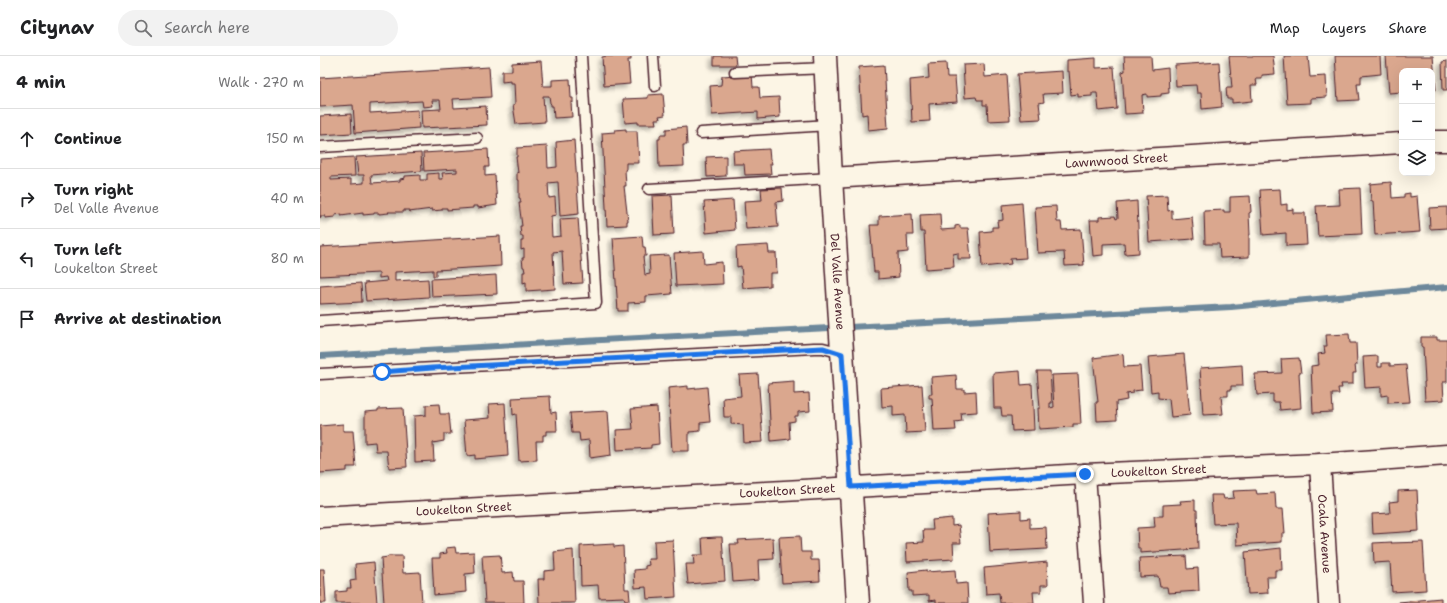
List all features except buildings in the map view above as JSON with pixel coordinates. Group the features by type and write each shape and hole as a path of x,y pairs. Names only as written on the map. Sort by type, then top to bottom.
{"street":[{"name":"Del Valle Avenue","path":"826,62 831,178 858,603"},
{"path":"1435,142 1447,141"},
{"name":"Lawnwood Street","path":"831,178 1399,143"},
{"name":"Loukelton Street","path":"320,517 1085,474 1320,464 1447,455"},
{"name":"Ocala Avenue","path":"1320,464 1329,603"},
{"path":"1085,474 1094,603"}],"lane":[{"path":"320,321 596,303 581,56"},
{"path":"653,56 655,86"},
{"path":"735,72 826,62"},
{"path":"701,133 829,125"},
{"path":"320,147 477,138"},
{"path":"648,189 831,178"},
{"path":"320,374 814,348 842,348"}],"waterway":[{"path":"320,356 1231,307 1447,287"}],"route":[{"path":"382,372 432,368 823,348 842,354 851,487 1085,474"}]}
